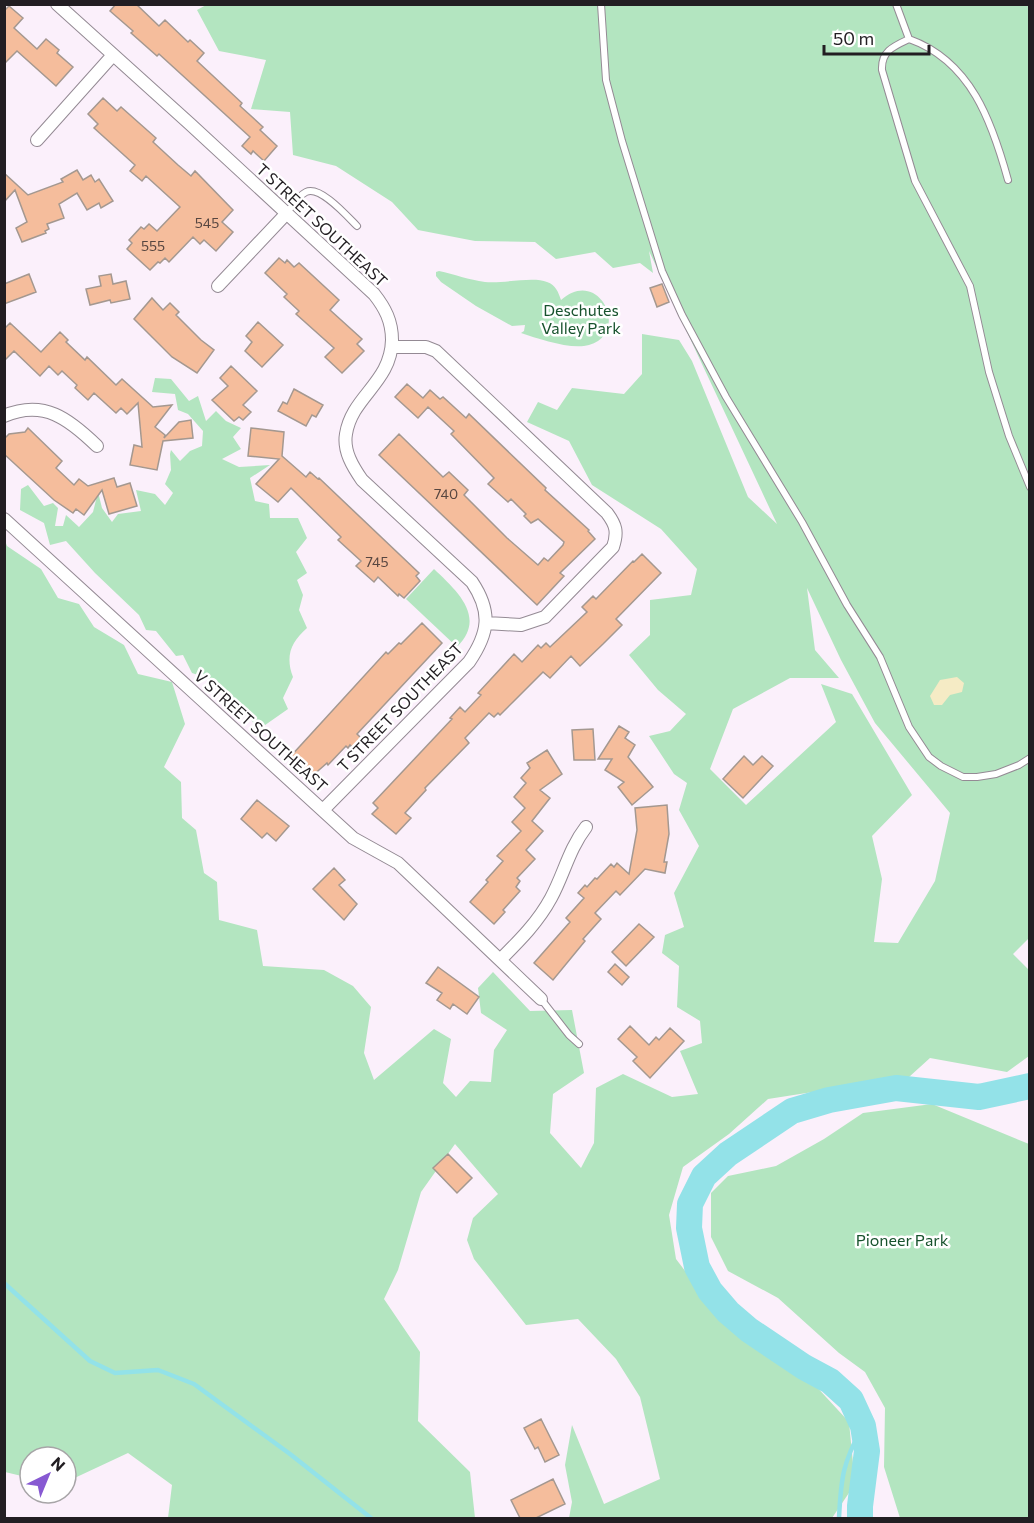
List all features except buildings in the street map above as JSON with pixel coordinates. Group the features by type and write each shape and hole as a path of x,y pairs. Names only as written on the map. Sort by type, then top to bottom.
{"street":[{"name":"T STREET SOUTHEAST","path":"57,4 374,294 385,308 392,328 392,347 385,370 349,421 345,435 346,450 362,480 472,582 481,595 486,610 484,635 469,662 323,810"},
{"path":"36,140 113,55"},
{"path":"218,286 286,214"},
{"path":"392,347 426,347 436,351 607,513 615,525 617,536 613,547 545,617 521,625 486,623"},
{"path":"4,416 24,410 37,409 51,412 66,419 97,446"},
{"name":"V STREET SOUTHEAST","path":"4,519 353,838 398,863 542,999"},
{"path":"501,959 535,923 543,911 571,849 586,827"}],"lane":[{"path":"601,4 606,80 622,141 662,271 682,315 726,397 802,522 847,605 880,657 909,727 929,757 963,777 996,774 1019,765 1029,758"},
{"path":"896,4 909,39 933,49 946,58 964,77 990,126 1008,180"},
{"path":"909,39 887,51 882,61 891,105 915,181 970,286 992,382 1009,436 1029,487"},
{"path":"286,214 304,193 310,190 316,191 357,226"},
{"path":"542,999 568,1035 579,1044"}],"green space":[{"path":"208,4 1029,5 1030,937 1013,954 1029,970 1029,1056 1007,1072 930,1058 909,1077 768,1099 729,1134 683,1167 669,1215 676,1259 714,1309 777,1360 814,1384 849,1422 855,1484 832,1518 569,1518 572,1502 565,1465 572,1425 604,1504 660,1479 640,1397 616,1359 578,1319 526,1325 474,1259 467,1240 473,1218 498,1194 455,1144 421,1192 398,1270 384,1299 420,1352 418,1421 470,1472 475,1518 168,1518 172,1485 128,1453 78,1476 78,1445 18,1445 18,1475 5,1472 4,538 7,546 41,569 58,598 79,604 94,627 124,645 138,674 172,682 185,724 164,767 181,782 182,818 196,830 204,873 217,882 219,920 257,930 263,966 324,970 353,986 371,1007 364,1053 374,1080 434,1029 451,1039 443,1083 456,1097 470,1081 491,1082 494,1050 507,1030 481,1013 478,988 493,972 530,1011 572,1010 584,1073 553,1094 550,1133 581,1168 594,1143 596,1088 623,1074 672,1097 698,1094 680,1051 702,1043 700,1021 677,1007 679,966 662,953 665,935 684,927 674,893 699,846 679,810 687,783 674,774 649,736 670,731 686,714 658,690 629,655 650,635 650,600 691,595 697,569 661,529 592,485 569,441 527,422 538,402 557,410 572,388 624,394 642,374 642,334 679,340 692,361 748,497 777,524 649,251 653,273 640,263 613,268 595,252 556,259 535,242 475,241 418,230 392,202 336,166 293,155 290,112 251,109 266,60 219,51 197,10","holes":["807,588 841,660 875,723 950,813 935,881 898,943 874,942 882,879 872,836 912,795 852,694 821,684 836,722 746,805 710,769 733,709 790,678 839,678 815,650"]},
{"name":"Deschutes Valley Park","path":"436,272 485,282 541,280 555,287 561,300 575,292 587,291 598,296 605,305 609,317 608,328 601,338 582,346 555,343 521,333 525,325 512,326 476,306 441,282 436,276"},
{"path":"155,378 171,379 189,401 198,396 206,421 216,411 226,421 241,428 233,437 241,449 222,459 239,467 270,465 250,478 255,501 269,504 270,518 298,518 307,538 296,552 307,573 297,580 303,595 299,610 307,628 293,644 291,650 290,662 293,677 283,698 288,709 258,730 247,713 228,704 214,680 192,673 183,655 176,656 156,631 146,630 139,615 95,573 66,541 50,545 44,523 20,510 21,489 28,485 44,506 53,503 58,508 55,526 63,526 66,515 79,527 93,512 98,492 102,508 112,522 118,514 141,511 136,490 155,494 165,505 173,493 165,484 171,470 171,450 180,461 190,451 202,446 203,431 188,414 178,410 175,394 152,392"},
{"path":"434,569 459,595 469,615 466,636 457,647 406,599"},
{"name":"Pioneer Park","path":"932,1104 1029,1144 1029,1518 900,1518 884,1467 885,1408 865,1372 839,1353 778,1298 728,1271 711,1237 711,1193 728,1176 776,1166 824,1139 863,1113"}],"sand":[{"path":"957,677 964,683 962,692 950,695 942,705 934,705 930,696 940,680"}],"waterway":[{"path":"860,1518 867,1451 863,1426 851,1400 830,1381 804,1367 749,1330 728,1312 710,1291 697,1267 689,1228 690,1204 704,1176 728,1154 792,1111 829,1100 896,1088 979,1097 1030,1086"},
{"path":"4,1283 90,1361 115,1373 158,1370 194,1384 290,1454 371,1518"},
{"path":"839,1518 844,1470 863,1426"}]}
